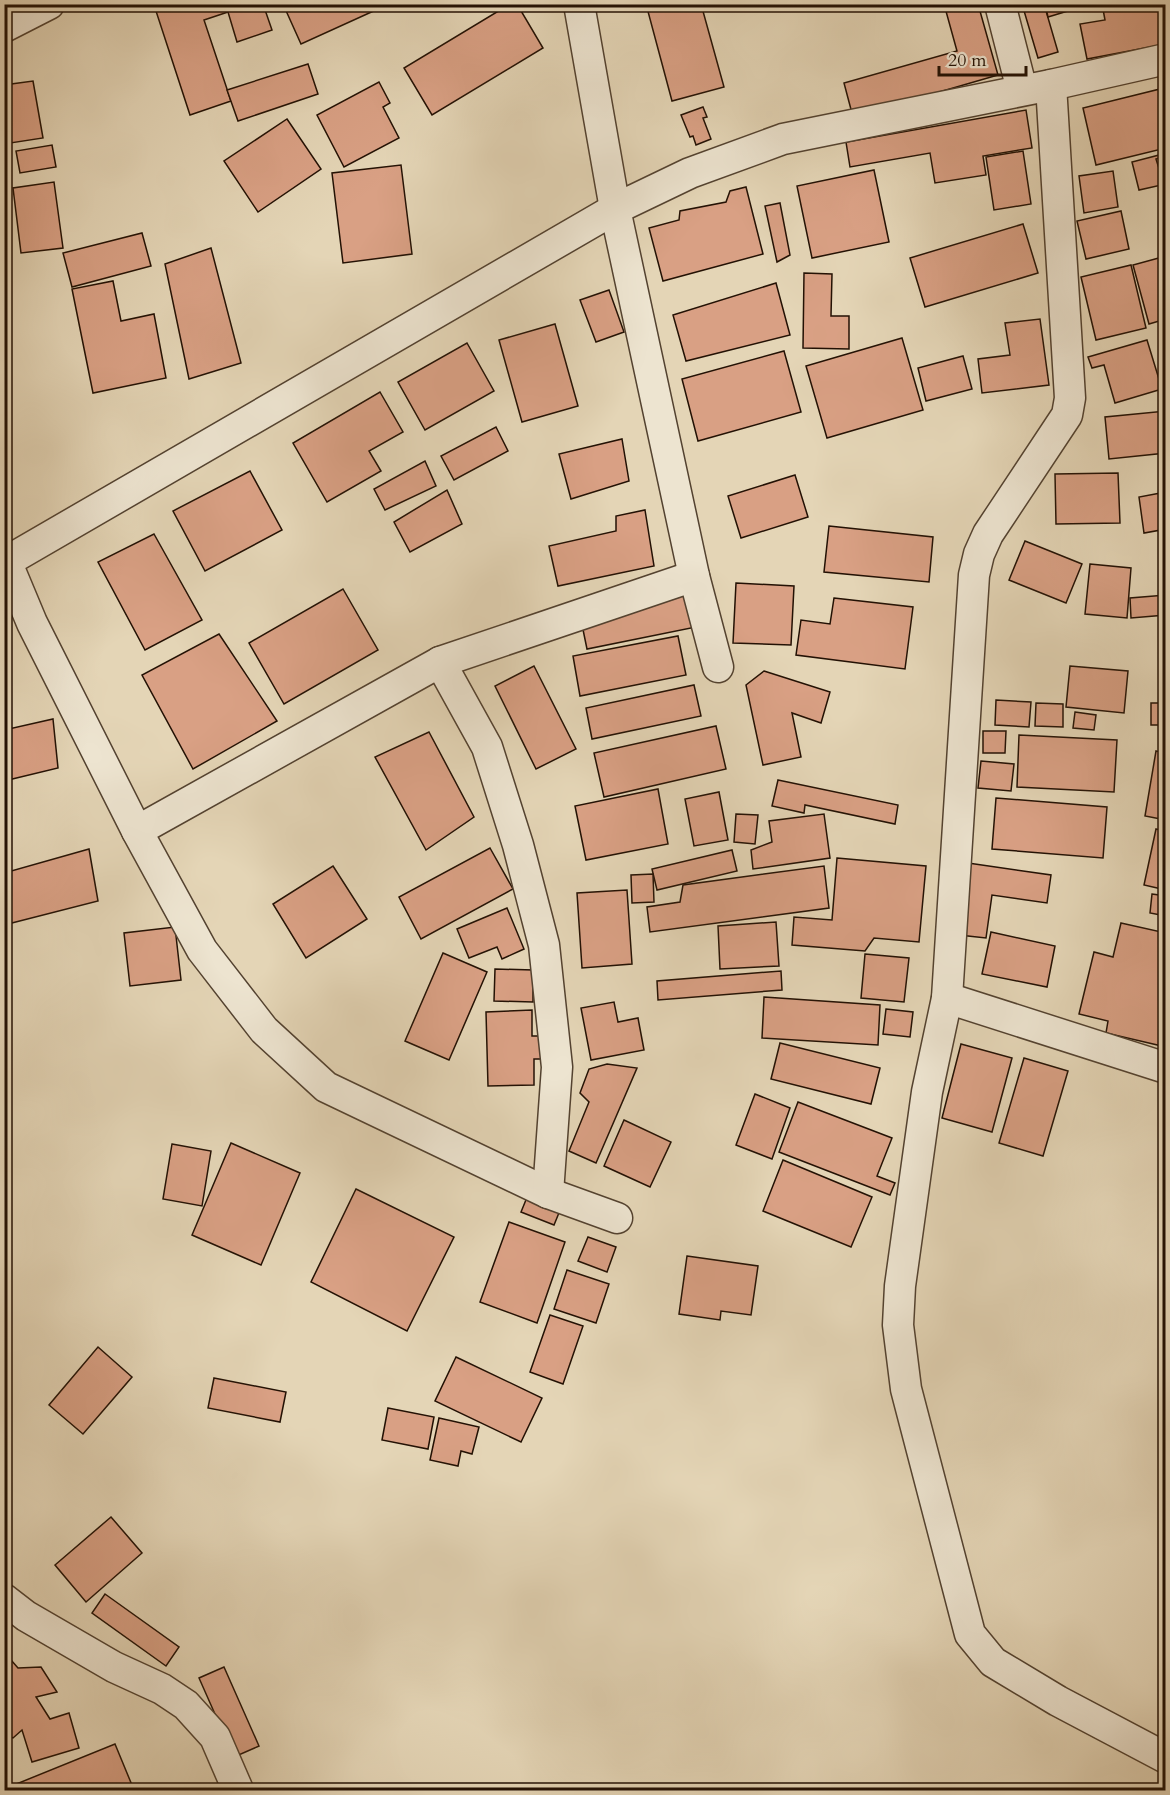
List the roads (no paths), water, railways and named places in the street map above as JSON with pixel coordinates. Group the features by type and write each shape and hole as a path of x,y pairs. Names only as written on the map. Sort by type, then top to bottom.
{"street":[{"path":"4,27 49,4"},
{"path":"579,4 615,209 694,576 718,668"},
{"path":"1000,4 1022,90"},
{"path":"617,1218 548,1193 326,1087 264,1030 202,950 137,831 32,623 5,561 615,209 690,173 783,139 1051,85 1166,59"},
{"path":"1051,85 1070,398 1067,415 988,534 974,574 946,998 927,1092 900,1286 898,1326 906,1389 970,1634 993,1662 1058,1701 1166,1758"},
{"path":"137,831 440,662 694,576"},
{"path":"440,662 487,747 518,845 544,945 557,1067 548,1193"},
{"path":"946,998 1166,1068"},
{"path":"4,1599 26,1616 114,1666 162,1689 186,1705 215,1737 238,1791"}]}
